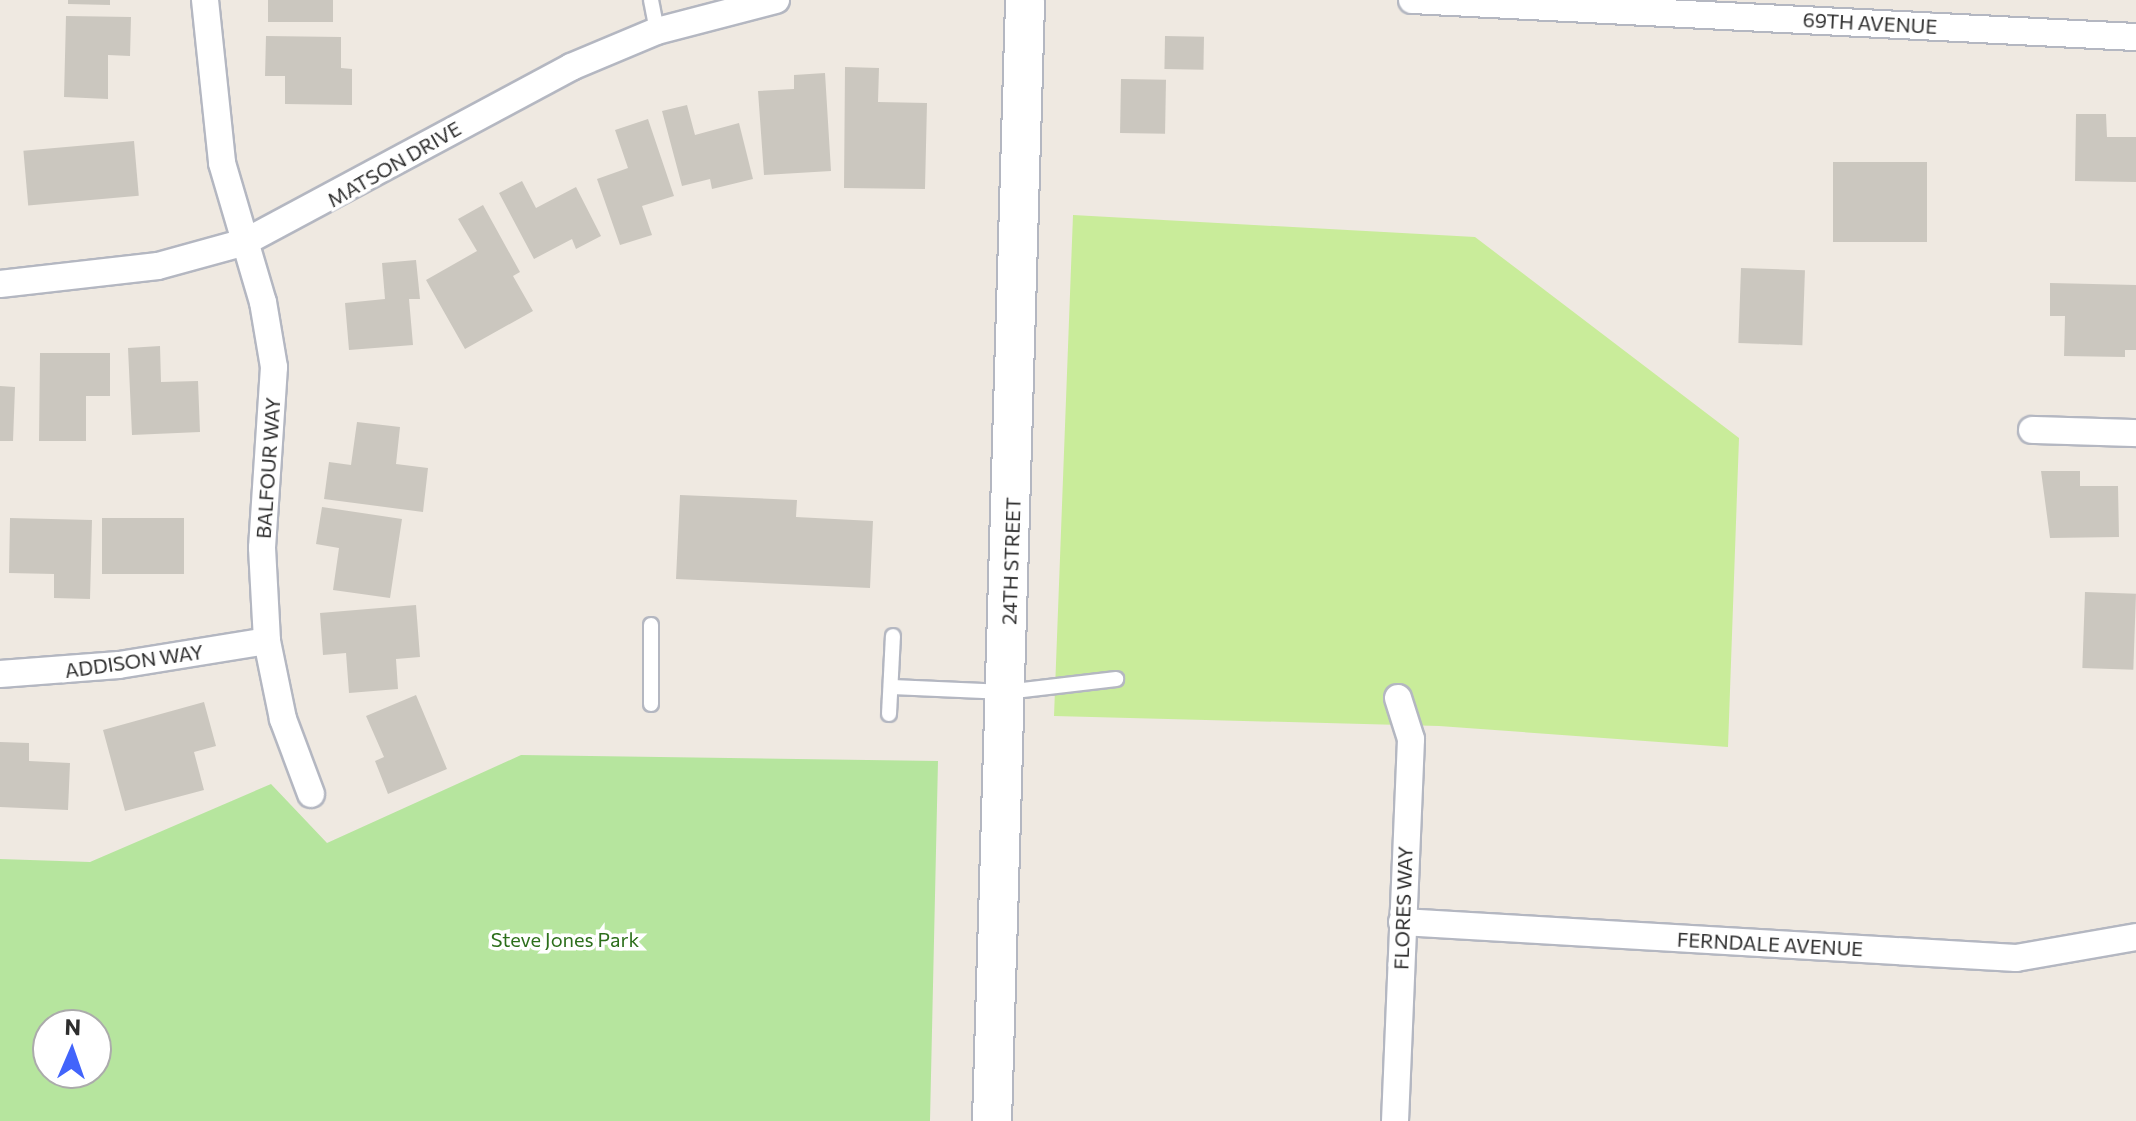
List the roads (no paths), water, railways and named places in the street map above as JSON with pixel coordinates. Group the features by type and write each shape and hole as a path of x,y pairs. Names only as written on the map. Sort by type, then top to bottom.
{"street":[{"name":"BALFOUR WAY","path":"205,0 209,92 274,367 262,548 267,641 283,719 311,794"},
{"name":"MATSON DRIVE","path":"0,284 158,266 245,242 375,178 494,105 657,31 776,0"},
{"name":"24TH STREET","path":"992,1121 1025,0"},
{"name":"69TH AVENUE","path":"1412,0 2136,37"},
{"path":"2032,430 2136,433"},
{"name":"ADDISON WAY","path":"0,674 119,665 267,641"},
{"name":"FLORES WAY","path":"1395,1121 1411,739 1398,698"},
{"name":"FERNDALE AVENUE","path":"1402,922 2016,958 2136,937"}],"lane":[{"path":"651,0 657,31"},
{"path":"651,625 651,704"},
{"path":"889,714 893,636"},
{"path":"892,687 1006,692 1116,679"}],"park label":[{"name":"Steve Jones Park","path":"565,939"}]}
